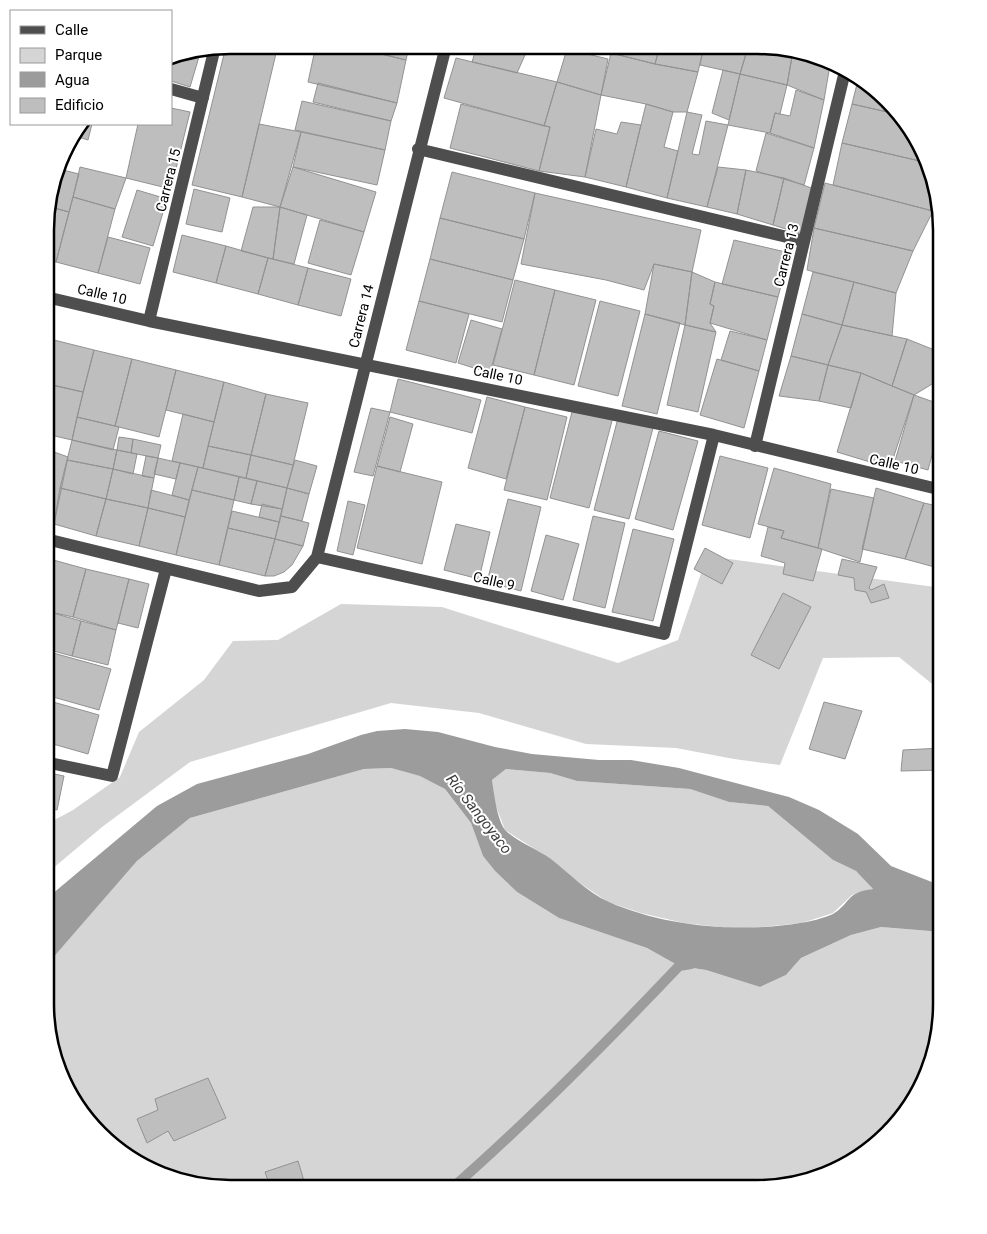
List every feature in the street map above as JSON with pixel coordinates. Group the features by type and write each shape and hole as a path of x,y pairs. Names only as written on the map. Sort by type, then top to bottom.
{"street":[{"name":"Carrera 15","path":"150,320 213,54"},
{"name":"Carrera 14","path":"166,569 259,591 292,587 317,557 364,363 444,54"},
{"name":"Carrera 13","path":"755,446 844,76"},
{"path":"172,90 203,98"},
{"path":"418,149 804,241"},
{"name":"Calle 10","path":"54,299 714,435 933,488"},
{"name":"Calle 9","path":"317,557 664,634 714,435"},
{"path":"54,541 166,569 112,776 54,764"}],"green space":[{"path":"707,556 933,587 933,685 899,657 823,658 780,765 676,748 586,744 479,713 391,703 190,762 102,827 54,867 54,820 73,810 120,777 139,732 204,680 233,641 278,640 341,604 442,607 618,663 678,640"},
{"path":"391,768 421,776 445,789 471,823 483,856 495,871 517,892 559,918 647,948 679,966 706,970 760,987 786,975 801,958 851,935 881,927 933,931 933,1016 930,1039 920,1072 904,1102 882,1129 845,1157 814,1171 792,1177 769,1180 218,1180 195,1177 173,1171 132,1151 97,1120 83,1102 67,1072 55,1027 54,957 137,861 190,818 364,769"},
{"path":"506,769 550,773 577,781 690,789 729,802 768,806 833,860 856,871 873,889 852,895 833,913 802,923 783,925 738,929 684,923 641,913 608,902 572,878 552,860 505,830 494,801 492,780"}],"water":[{"name":"Río Sangoyaco","path":"405,729 438,732 495,747 532,754 599,760 631,760 679,768 789,797 819,810 858,834 891,866 933,882 933,931 881,927 851,935 801,958 786,975 760,987 706,970 679,966 647,948 559,918 517,892 495,871 483,856 471,823 445,789 420,776 391,768 364,769 190,818 137,861 54,957 54,892 157,806 197,784 308,754 377,731","holes":["506,769 550,773 577,781 690,789 729,802 768,806 833,860 856,871 873,889 864,890 853,895 833,914 808,922 777,926 703,926 654,917 609,902 593,893 551,859 506,831 500,821 496,807 492,780"]}],"building":[{"path":"224,54 276,54 242,197 192,185"},
{"path":"314,54 381,54 406,60 397,103 308,82"},
{"path":"381,54 407,54 406,60"},
{"path":"474,54 525,55 517,73 472,62"},
{"path":"565,54 588,54 608,59 601,95 557,82"},
{"path":"611,54 698,72 687,112 673,112 646,104 601,95"},
{"path":"615,54 658,54 655,64"},
{"path":"658,54 702,54 698,72 655,64"},
{"path":"702,54 746,54 740,74 700,65"},
{"path":"746,54 792,57 787,85 740,74"},
{"path":"199,56 190,87 172,81 172,63"},
{"path":"792,57 829,69 824,100 787,85"},
{"path":"456,58 557,82 544,126 444,98"},
{"path":"723,70 740,74 729,120 712,113"},
{"path":"740,74 787,85 780,114 775,113 770,133 728,125"},
{"path":"557,82 601,95 585,177 539,171 550,127 544,126"},
{"path":"318,83 397,103 391,121 313,102"},
{"path":"857,84 888,112 852,104"},
{"path":"796,90 824,100 814,148 770,133 775,113 790,116"},
{"path":"302,101 391,121 385,150 295,130"},
{"path":"461,104 550,127 539,171 450,148"},
{"path":"646,104 673,112 664,147 678,151 667,198 626,187"},
{"path":"852,104 888,112 904,132 919,161 842,143"},
{"path":"172,108 190,112 171,189 126,178 138,125 172,125"},
{"path":"687,112 702,115 692,154 699,155 706,121 728,125 707,207 667,198"},
{"path":"621,122 641,125 626,187 585,177 596,129 617,134"},
{"path":"259,124 301,132 280,207 242,197"},
{"path":"88,125 92,125 88,140 80,137"},
{"path":"301,132 385,150 377,185 293,167"},
{"path":"766,133 814,148 804,185 756,171"},
{"path":"842,143 919,161 930,195 932,211 833,185"},
{"path":"80,167 126,178 115,209 73,197"},
{"path":"293,167 376,192 364,232 280,207"},
{"path":"718,167 746,170 737,214 707,207"},
{"path":"64,170 79,174 69,212 55,208"},
{"path":"746,170 784,178 773,225 737,214"},
{"path":"452,172 535,193 524,239 440,218"},
{"path":"784,178 814,189 802,234 773,225"},
{"path":"825,183 932,211 913,251 814,228"},
{"path":"194,189 230,198 222,232 186,224"},
{"path":"137,190 167,199 153,246 122,237"},
{"path":"535,193 701,230 692,272 654,264 644,290 606,280 521,264"},
{"path":"73,197 115,209 98,273 56,262"},
{"path":"253,207 280,207 273,259 241,251"},
{"path":"280,207 307,215 294,264 273,259"},
{"path":"55,208 69,212 56,262 54,262"},
{"path":"440,218 524,239 513,280 430,259"},
{"path":"320,220 364,232 351,275 308,263"},
{"path":"814,228 913,251 896,293 807,270"},
{"path":"182,235 226,246 216,283 173,272"},
{"path":"108,237 150,248 140,284 98,273"},
{"path":"734,240 790,253 778,297 722,284"},
{"path":"226,246 268,258 258,294 216,283"},
{"path":"268,258 308,268 298,305 258,294"},
{"path":"430,259 513,280 502,322 419,301"},
{"path":"654,264 692,272 685,325 645,314"},
{"path":"308,268 351,279 341,316 298,305"},
{"path":"692,272 715,282 710,304 714,306 710,323 716,332 685,325"},
{"path":"813,272 854,282 842,325 802,314"},
{"path":"515,280 555,290 534,375 493,365"},
{"path":"715,282 778,297 767,340 710,323 714,306 710,304"},
{"path":"854,282 896,293 892,336 842,325"},
{"path":"555,290 596,300 574,385 534,375"},
{"path":"419,301 469,314 456,363 406,350"},
{"path":"600,301 640,311 618,396 578,386"},
{"path":"645,314 680,323 657,414 622,406"},
{"path":"802,314 842,325 828,365 791,356"},
{"path":"471,320 502,329 490,373 458,363"},
{"path":"685,325 716,332 698,412 667,405"},
{"path":"842,325 907,339 892,386 861,373 828,365"},
{"path":"730,331 767,340 759,371 721,360"},
{"path":"907,339 933,349 933,383 914,395 892,386"},
{"path":"54,340 94,350 83,392 54,386"},
{"path":"94,350 132,359 115,426 77,417"},
{"path":"791,356 828,365 819,401 779,396"},
{"path":"132,359 176,370 159,437 115,426"},
{"path":"717,359 759,371 744,428 700,415"},
{"path":"828,365 861,373 851,408 819,401"},
{"path":"176,370 224,382 214,422 166,410"},
{"path":"861,373 914,395 890,468 837,452"},
{"path":"398,379 481,400 472,433 390,412"},
{"path":"224,382 266,394 251,455 208,446"},
{"path":"54,385 83,392 72,440 54,436"},
{"path":"266,394 308,403 293,465 251,455"},
{"path":"914,395 933,402 933,451 928,470 895,461"},
{"path":"487,397 525,407 506,479 468,468"},
{"path":"525,407 567,417 547,500 504,490"},
{"path":"371,408 390,412 373,476 354,472"},
{"path":"573,408 613,417 589,508 550,498"},
{"path":"183,414 214,422 203,468 172,461"},
{"path":"77,417 119,427 113,450 72,440"},
{"path":"390,417 413,424 400,472 377,466"},
{"path":"618,418 653,428 629,519 594,510"},
{"path":"659,431 698,441 673,530 635,519"},
{"path":"119,437 133,439 131,453 117,450"},
{"path":"133,439 161,445 158,458 131,453"},
{"path":"72,440 117,450 113,469 67,460"},
{"path":"208,446 251,455 246,478 203,468"},
{"path":"117,450 137,454 133,474 113,469"},
{"path":"54,452 68,457 54,524"},
{"path":"251,455 293,465 287,488 246,478"},
{"path":"146,456 158,458 154,478 142,476"},
{"path":"720,456 768,468 750,538 702,525"},
{"path":"158,458 180,463 176,479 154,474"},
{"path":"67,460 113,469 106,499 60,488"},
{"path":"295,460 317,466 309,494 287,488"},
{"path":"180,463 198,467 189,500 172,495"},
{"path":"377,466 442,482 422,564 357,548"},
{"path":"198,467 239,477 234,500 192,490"},
{"path":"774,468 831,484 818,548 781,538 784,531 758,524"},
{"path":"113,469 154,478 148,508 106,499"},
{"path":"239,477 257,481 251,504 234,500"},
{"path":"257,481 287,488 282,509 251,504"},
{"path":"60,488 106,499 96,536 54,524"},
{"path":"287,488 309,494 302,521 281,516"},
{"path":"876,488 924,503 905,559 862,549"},
{"path":"831,489 874,498 860,562 818,548"},
{"path":"151,490 189,500 185,517 148,508"},
{"path":"192,490 234,500 219,565 176,555"},
{"path":"106,499 148,508 139,546 96,536"},
{"path":"508,499 541,507 521,591 487,582"},
{"path":"348,501 365,505 353,555 337,551"},
{"path":"924,503 933,505 933,567 905,559"},
{"path":"262,504 282,509 279,522 259,517"},
{"path":"148,508 185,517 176,555 139,546"},
{"path":"232,511 279,522 275,539 228,528"},
{"path":"281,516 309,523 303,546 275,539"},
{"path":"593,516 625,523 605,608 573,600"},
{"path":"456,524 490,532 479,579 444,570"},
{"path":"768,527 784,531 781,538 822,549 813,581 783,574 785,563 761,556"},
{"path":"228,528 275,539 265,576 219,565"},
{"path":"633,529 674,539 653,621 612,612"},
{"path":"546,535 579,544 563,600 531,591"},
{"path":"275,539 303,546 292,565 284,572 274,576 265,576"},
{"path":"705,548 733,563 722,584 694,569"},
{"path":"842,559 877,567 869,588 871,590 884,584 889,598 871,603 866,592 855,590 854,578 838,575"},
{"path":"54,560 86,569 73,617 54,613"},
{"path":"86,569 129,579 116,630 73,617"},
{"path":"129,579 149,584 138,628 118,623"},
{"path":"783,593 811,607 779,669 751,655"},
{"path":"54,613 81,621 72,656 54,651"},
{"path":"81,621 116,630 108,665 72,656"},
{"path":"54,653 111,669 99,710 54,697"},
{"path":"54,702 99,715 88,754 54,744"},
{"path":"824,702 862,711 845,759 809,749"},
{"path":"933,748 933,770 901,771 903,750"},
{"path":"54,774 64,776 57,810 54,809"},
{"path":"208,1078 226,1118 174,1141 168,1131 147,1143 137,1119 158,1110 155,1099"},
{"path":"298,1161 304,1180 268,1180 265,1172"}],"waterway":[{"path":"461,1180 568,1080 679,966 691,964"}]}
